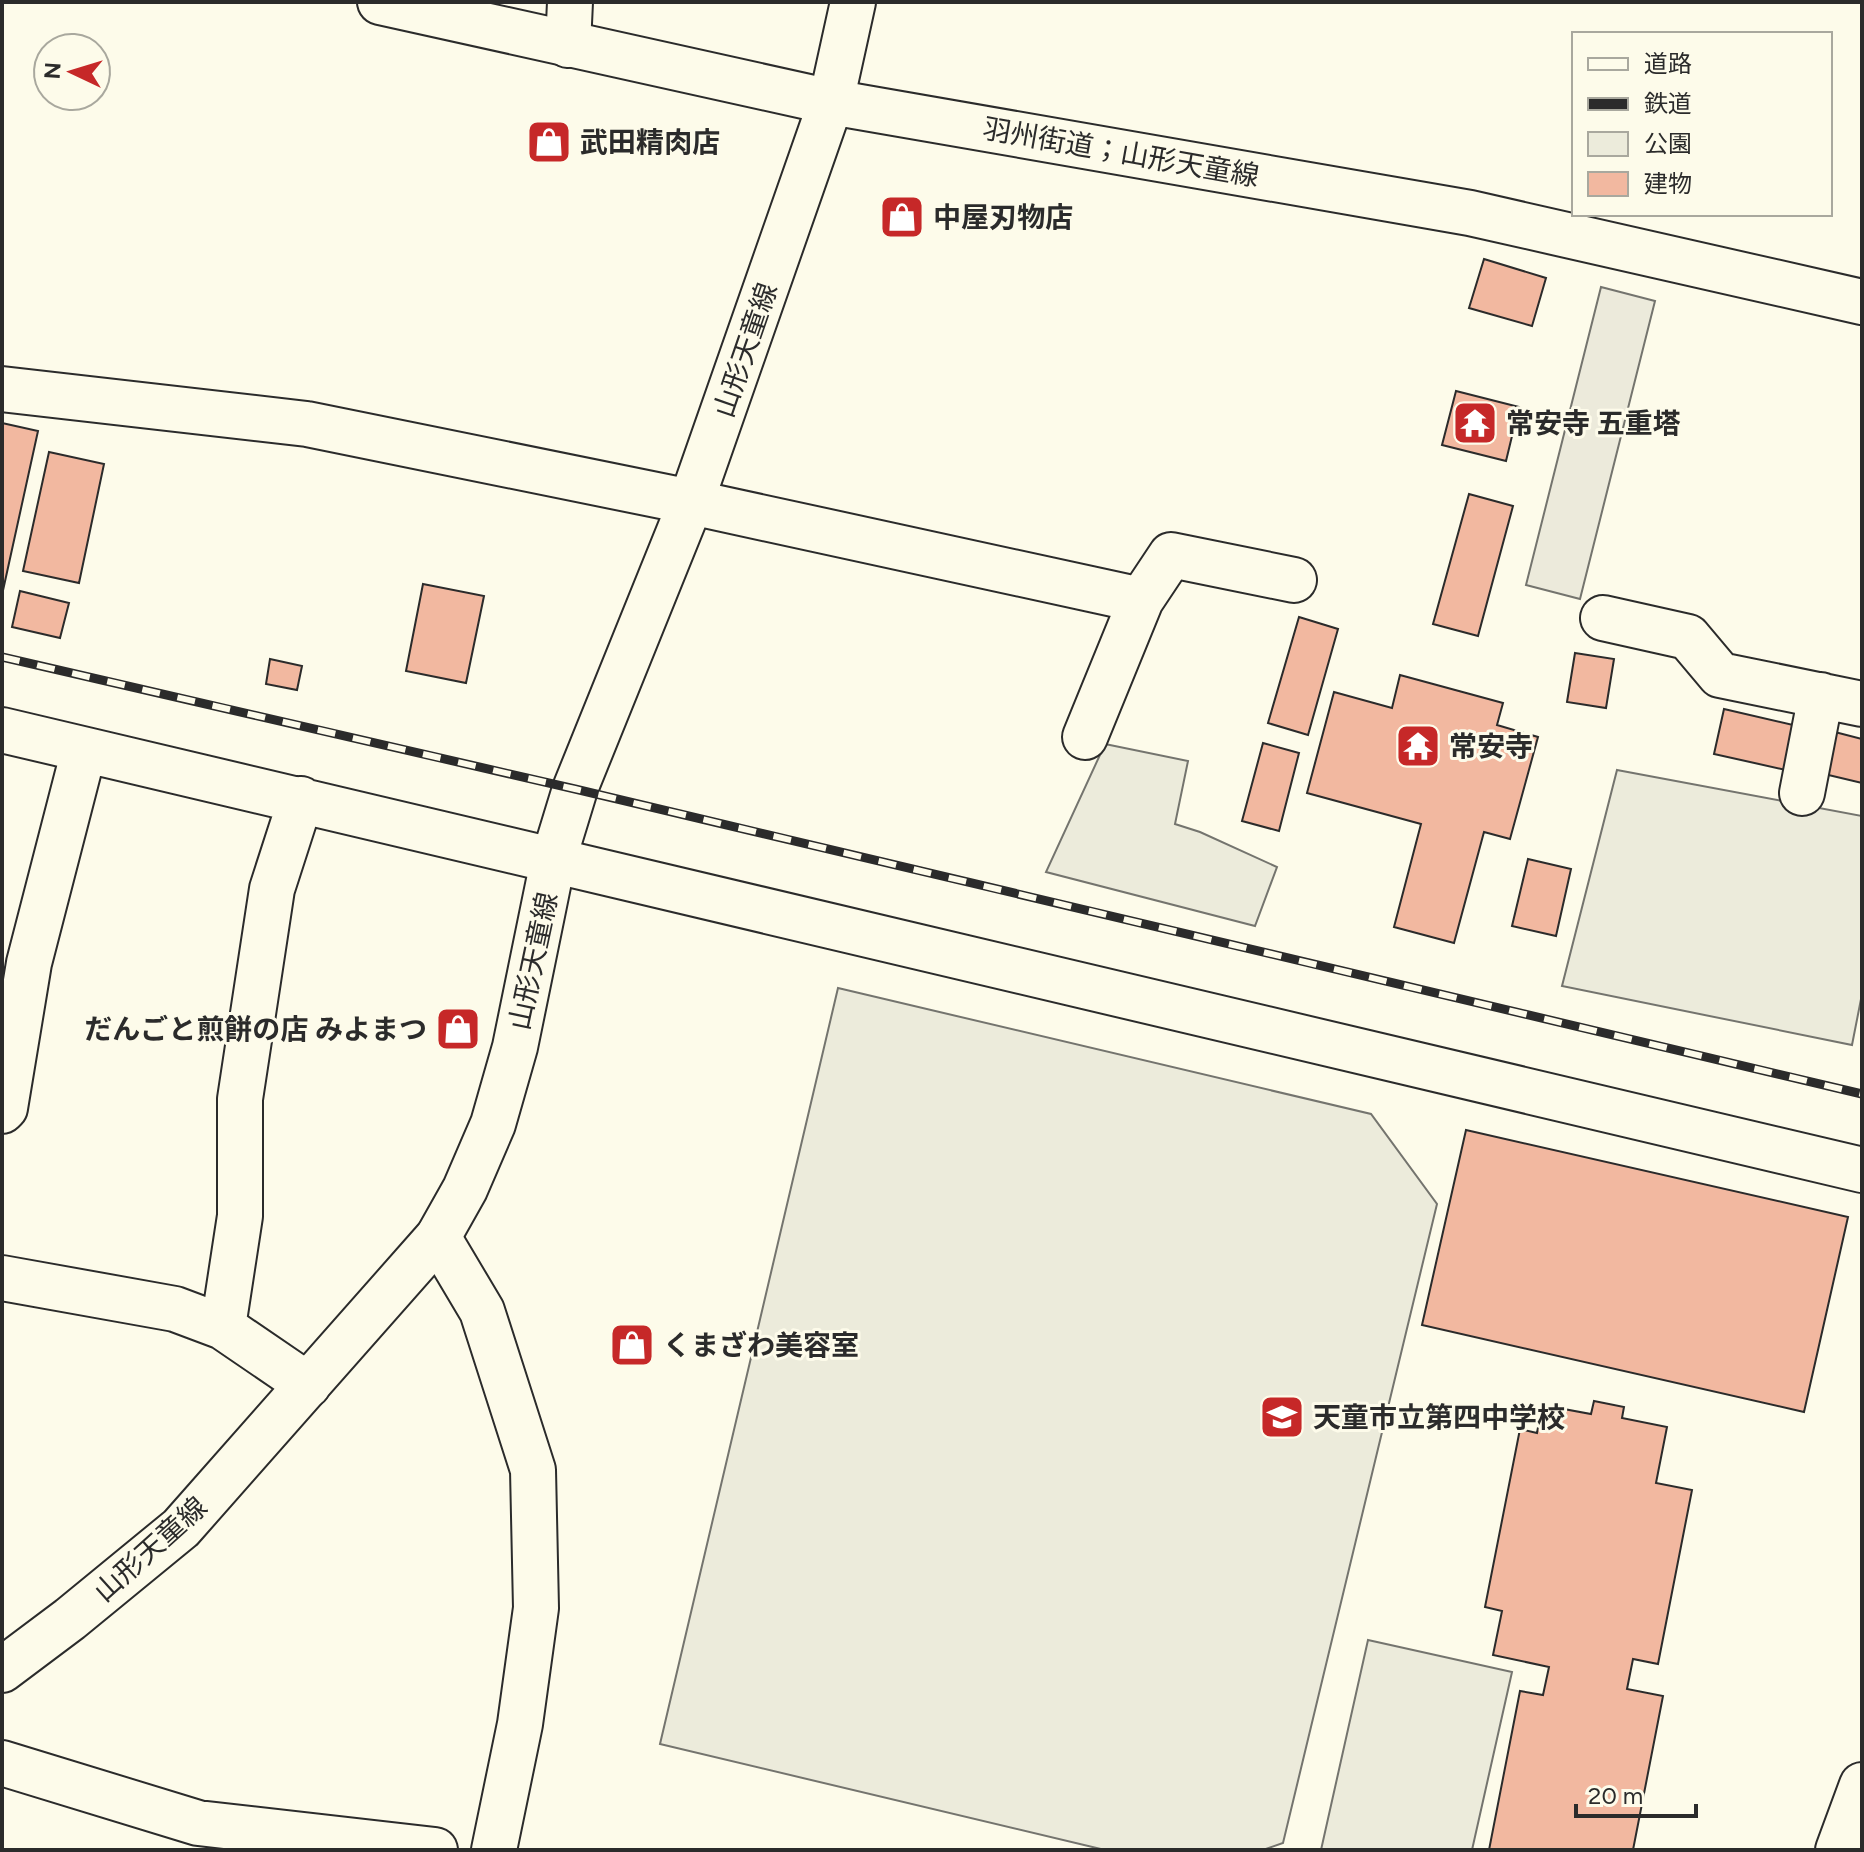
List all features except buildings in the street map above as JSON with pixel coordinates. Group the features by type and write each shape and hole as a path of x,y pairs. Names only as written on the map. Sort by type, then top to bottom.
{"main road":[{"name":"羽州街道；山形天童線","path":"380,2 831,102 1470,213 1862,302"},
{"path":"568,45 570,2"},
{"name":"山形天童線","path":"2,1670 181,1528 438,1237 465,1189 493,1124 515,1047 553,861 575,789 691,502 831,102 853,2"},
{"path":"2,389 307,424 691,502 1141,600"},
{"path":"1085,737 1141,600 1171,555 1294,580"},
{"path":"1603,618 1688,637 1720,675 1841,700 1802,793"},
{"path":"2,730 1862,1170"},
{"path":"2,1111 5,1108 29,963 84,750"},
{"path":"223,1327 240,1216 240,1099 272,889 301,799"},
{"path":"438,1237 482,1311 533,1470 536,1608 520,1724 494,1850"},
{"path":"2,1278 175,1309 223,1327 308,1385"},
{"path":"2,1763 189,1837 435,1850"},
{"path":"1838,1850 1862,1785"}],"green space":[{"path":"1105,744 1188,761 1175,824 1277,867 1255,926 1046,872"},
{"path":"1617,770 1862,816 1862,994 1852,1045 1562,986"},
{"path":"838,988 1371,1114 1437,1204 1283,1843 1263,1850 1105,1850 660,1744"},
{"path":"1368,1640 1512,1672 1472,1850 1321,1850"}],"shaded area":[{"path":"1601,287 1655,301 1580,599 1526,585"}],"railway":[{"path":"2,657 575,789 1862,1094"}],"place":[{"name":"武田精肉店","path":"549,142"},
{"name":"中屋刃物店","path":"902,217"},
{"name":"常安寺 五重塔","path":"1475,423"},
{"name":"常安寺","path":"1418,746"},
{"name":"だんごと煎餅の店 みよまつ","path":"458,1029"},
{"name":"くまざわ美容室","path":"632,1345"},
{"name":"天童市立第四中学校","path":"1282,1417"}]}
